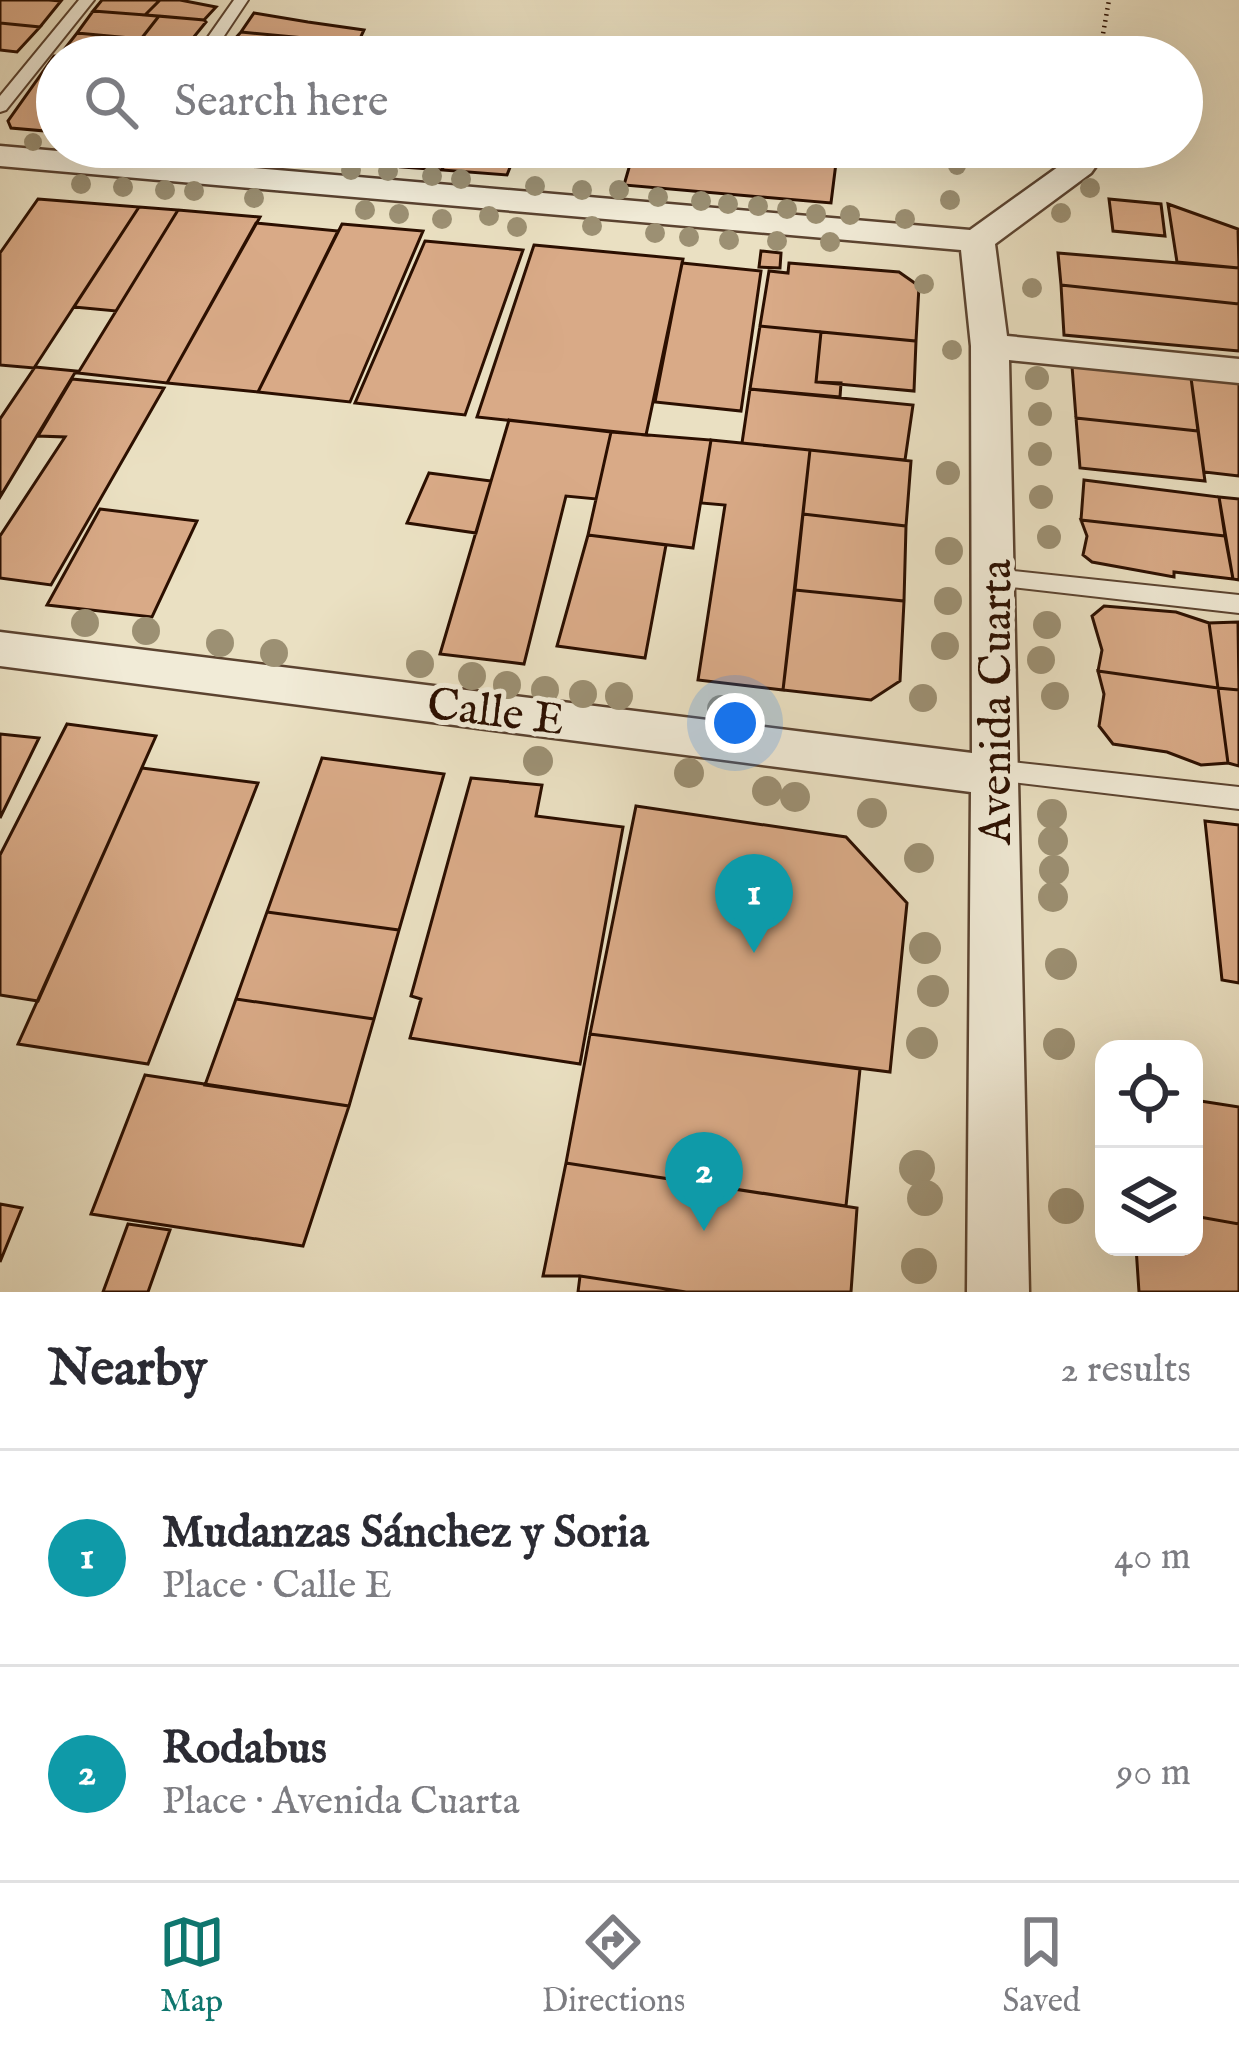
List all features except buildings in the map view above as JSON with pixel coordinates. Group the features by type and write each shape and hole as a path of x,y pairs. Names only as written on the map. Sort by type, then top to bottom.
{"street":[{"path":"0,156 36,156"},
{"path":"244,168 977,241 1078,168"},
{"name":"Avenida Cuarta","path":"977,241 989,346 995,577 998,1292"},
{"path":"989,346 1239,371"},
{"name":"Calle E","path":"0,649 993,772"}],"lane":[{"path":"57,36 87,0"},
{"path":"216,36 241,0"},
{"path":"0,106 36,62"},
{"path":"995,577 1239,604"},
{"path":"993,772 1239,798"}],"path":[{"path":"1103,36 1109,0"}],"place":[{"name":"Mudanzas Sánchez y Soria","path":"754,953"},
{"name":"Rodabus","path":"704,1231"}]}
